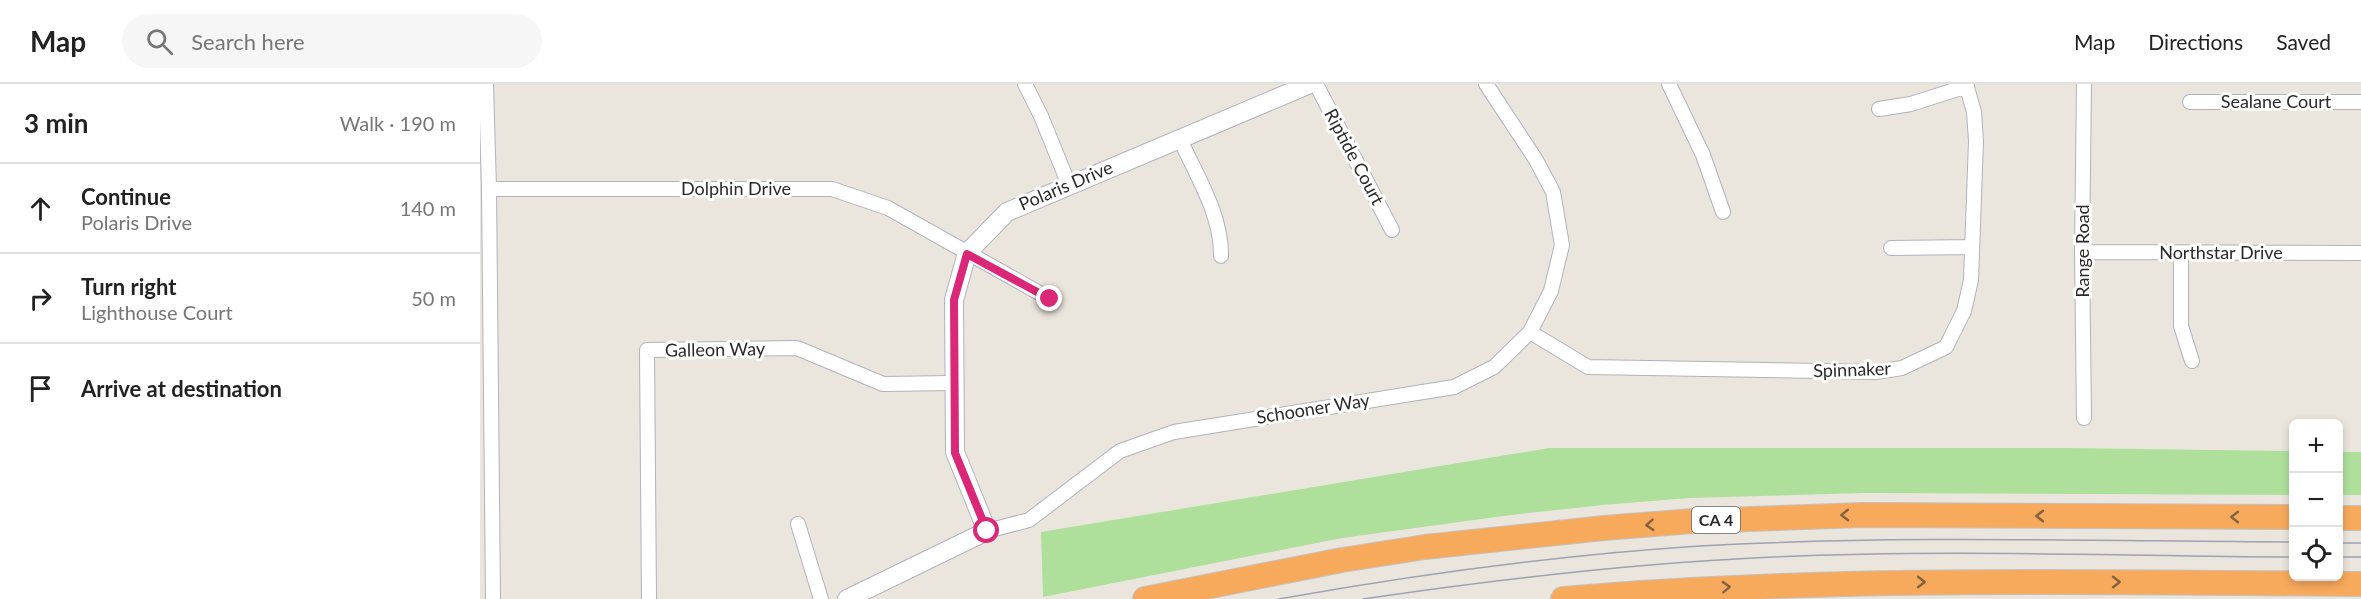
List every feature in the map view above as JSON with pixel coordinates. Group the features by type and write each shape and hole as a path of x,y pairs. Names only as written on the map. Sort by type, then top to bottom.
{"highway":[{"name":"CA 4","path":"1145,599 1342,560 1425,548 1604,528 1693,521 1863,515 2289,517"},
{"path":"2343,518 2361,518"},
{"path":"1563,599 1701,588 1869,583 2361,584"}],"street":[{"path":"486,84 493,599"},
{"path":"1025,84 1041,116 1069,185"},
{"name":"Polaris Drive","path":"987,531 955,453 954,300 967,254 1006,212 1310,84"},
{"name":"Riptide Court","path":"1316,84 1392,230"},
{"name":"Schooner Way","path":"847,599 987,531 1029,520 1120,451 1174,432 1454,387 1494,367 1530,332 1551,291 1562,245 1553,192 1536,160 1486,84"},
{"path":"1669,84 1703,155 1723,212"},
{"name":"Range Road","path":"2084,84 2082,252 2084,418"},
{"path":"1879,109 1911,104 1966,85"},
{"name":"Spinnaker","path":"1530,332 1588,368 1876,372 1902,368 1946,347 1964,311 1971,280 1976,141 1974,112 1966,85"},
{"name":"Sealane Court","path":"2190,102 2361,102"},
{"path":"1180,139 1215,218 1222,239 1221,256"},
{"name":"Dolphin Drive","path":"489,189 832,189 888,208 1050,299"},
{"path":"1891,248 1972,247"},
{"name":"Northstar Drive","path":"2082,252 2361,253"},
{"path":"2181,253 2181,326 2192,361"},
{"name":"Galleon Way","path":"649,599 647,350 797,348 883,384 953,383"},
{"path":"798,524 821,599"}],"green space":[{"path":"1549,448 2067,448 2289,451 2289,495 1865,493 1689,498 1603,505 1342,538 1043,597 1041,532"},
{"path":"2343,452 2361,452 2361,495 2343,495"}],"tram line":[{"path":"1279,599 1489,566 1700,546 1923,540 2289,542"},
{"path":"2343,543 2361,543"},
{"path":"1363,599 1567,573 1670,563 1773,557 1903,553 2289,557"},
{"path":"2343,557 2361,557"}],"route":[{"path":"987,531 955,453 954,300 967,254 1050,299"}]}
